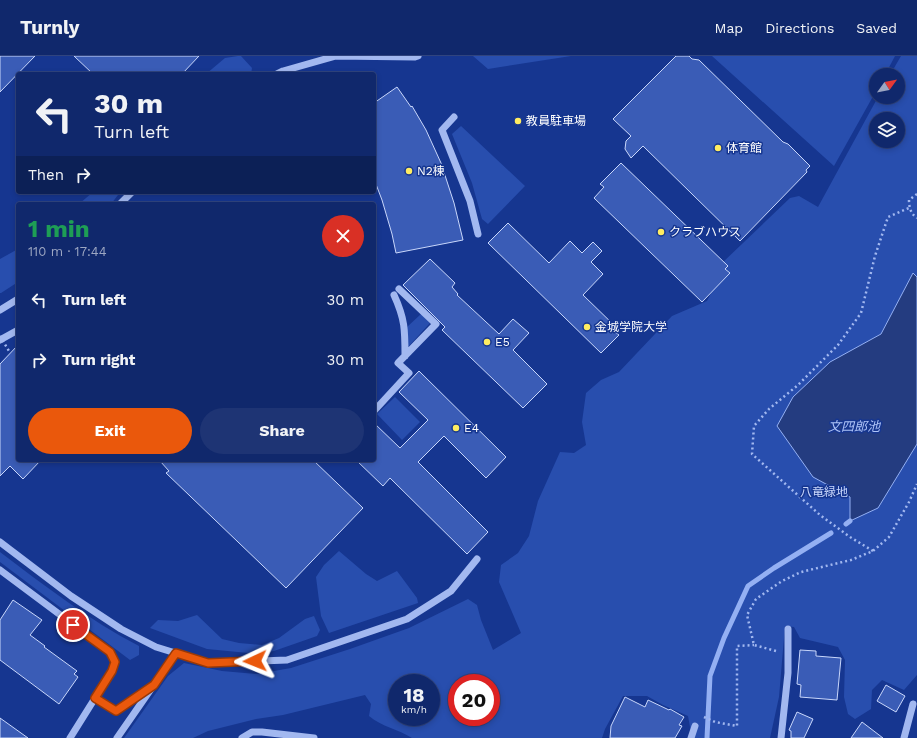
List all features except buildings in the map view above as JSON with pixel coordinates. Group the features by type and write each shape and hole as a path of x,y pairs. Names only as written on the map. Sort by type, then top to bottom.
{"street":[{"path":"281,72 336,56 416,56"},
{"path":"454,117 442,130 470,201 478,234"},
{"path":"122,202 130,194"},
{"path":"376,409 409,373 398,363 405,356 436,324 397,292 406,328 405,356"},
{"path":"0,310 16,301"},
{"path":"0,340 16,331"},
{"path":"0,542 71,596 121,629 156,647 208,663 287,660 407,619 451,591 477,559"},
{"path":"0,570 110,652 115,662 112,671 70,738"},
{"path":"781,738 789,653 788,629"},
{"path":"117,738 176,653"},
{"path":"95,698 116,711 154,685"},
{"path":"904,738 913,704"},
{"path":"691,738 695,726"},
{"path":"242,738 252,732 314,738"}],"path":[{"path":"917,194 909,200 910,208 914,216 917,218"},
{"path":"873,551 850,537 820,515 752,454 754,426 769,409 798,385 838,345 861,313 874,256 888,217 910,208"},
{"path":"0,336 9,351"},
{"path":"754,644 747,615 756,599 782,581 801,572 851,560 873,551 889,537 909,502 917,484"},
{"path":"700,716 715,722 737,726 737,646 754,644 771,650 789,653"}],"green space":[{"path":"241,56 252,68 251,72 208,72 225,58"},
{"path":"473,56 571,56 488,69"},
{"path":"712,56 895,56 889,68 869,68 869,104 834,166"},
{"name":"八竜緑地","path":"901,56 917,56 917,675 904,690 882,680 872,690 871,709 855,719 848,714 844,697 845,660 838,647 800,638 794,627 785,626 779,697 770,738 692,738 688,716 647,696 623,696 605,729 602,738 412,738 379,723 369,716 371,704 365,695 208,731 193,738 124,738 168,676 184,663 222,671 257,674 291,668 409,628 468,599 477,605 481,620 493,650 521,633 499,582 501,565 518,553 529,536 538,501 560,452 574,453 586,445 582,422 586,393 601,380 619,372 672,316 707,301 715,285 720,265 790,198 799,196 818,207 869,114 869,148 905,148 905,112 870,112 874,104 905,104 905,68 894,68"},
{"path":"461,126 525,186 488,224 482,219 472,183 452,134"},
{"path":"91,194 118,194 113,202 81,202"},
{"path":"16,250 16,283 1,293 0,293 0,259"},
{"path":"421,314 430,323 408,347 407,327"},
{"path":"395,397 420,422 402,440 377,414"},
{"path":"339,551 366,574 377,581 397,571 417,598 418,603 329,633 321,616 316,577 324,565"},
{"path":"0,552 85,614 139,646 139,655 130,660 0,562"},
{"path":"197,615 222,639 239,643 262,645 279,638 305,619 314,616 320,630 317,636 274,651 258,654 207,649 150,628 158,620 178,621"}],"water":[{"name":"文四郎池","path":"913,273 917,277 917,444 878,508 850,521 850,497 813,477 777,426 793,397 830,362 881,334"}],"waterway":[{"path":"846,524 850,521"},
{"path":"707,738 710,676 724,638 748,586 831,533"}],"place":[{"name":"教員駐車場","path":"518,121"},
{"name":"体育館","path":"718,148"},
{"name":"N2棟","path":"409,171"},
{"name":"クラブハウス","path":"661,232"},
{"name":"金城学院大学","path":"587,327"},
{"name":"E5","path":"487,342"},
{"name":"E4","path":"456,428"}],"route":[{"path":"73,625 110,652 115,662 112,671 95,698 116,711 154,685 176,653 208,663 255,661"}]}
